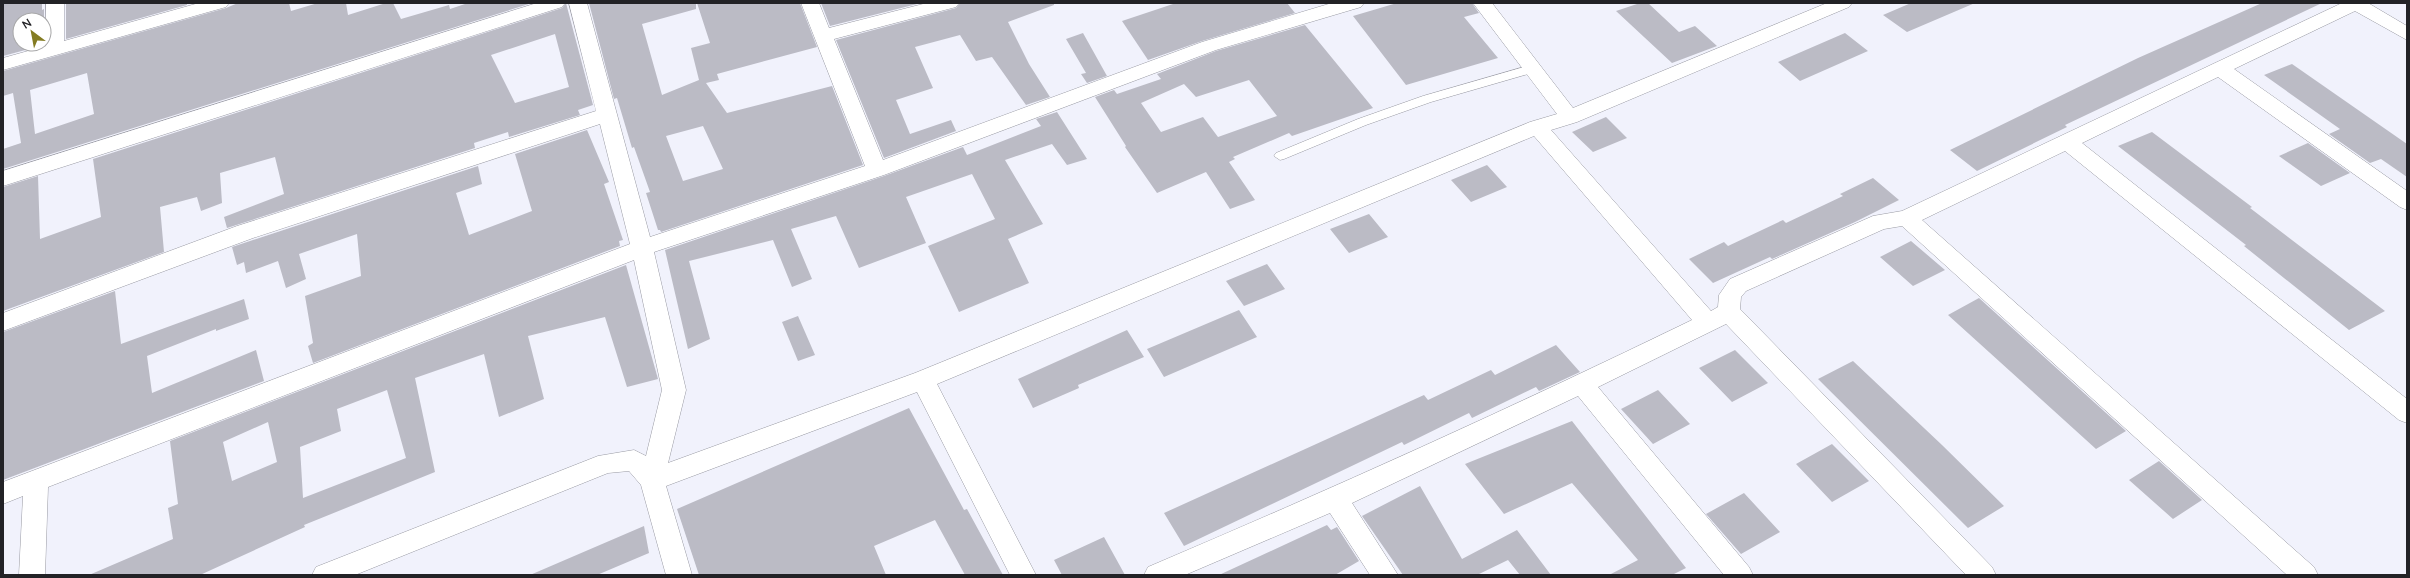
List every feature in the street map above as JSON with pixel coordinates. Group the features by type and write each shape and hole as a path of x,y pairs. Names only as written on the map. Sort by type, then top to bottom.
{"street":[{"path":"55,3 55,49"},
{"path":"3,64 220,3"},
{"path":"3,179 556,3"},
{"path":"578,3 642,248 674,390 652,480"},
{"path":"810,3 877,170"},
{"path":"823,36 950,3"},
{"path":"3,493 642,248 877,170 1209,46 1305,16 1355,3"},
{"path":"1482,3 1531,70 1570,117"},
{"path":"652,480 923,380 1537,127 1570,117 1843,3"},
{"path":"1982,575 1729,312 1730,295 1738,285 1880,222 1906,218 2066,140 2356,3 2407,34"},
{"path":"2219,68 2407,202"},
{"path":"3,322 245,232 607,115"},
{"path":"1537,127 1707,321"},
{"path":"2066,140 2407,413"},
{"path":"1906,218 2305,575"},
{"path":"1157,575 1335,499 1582,384 1707,321 1729,312"},
{"path":"923,380 1023,575"},
{"path":"1582,384 1740,575"},
{"path":"324,575 363,567 607,463 634,460 652,480 679,575"},
{"path":"32,575 36,480"},
{"path":"1335,499 1385,575"}],"lane":[{"path":"1280,156 1362,122 1427,99 1531,70"}],"building":[{"path":"3,3 42,3 42,10 44,9 44,12 12,12 12,52 18,52 3,56"},
{"path":"66,3 187,3 187,5 66,39"},
{"path":"238,3 289,3 291,11 318,3 346,3 348,15 386,3 393,3 401,19 449,5 450,9 468,3 532,3 3,169 3,149 21,143 13,93 3,96 3,71 226,8","holes":["87,73 94,114 35,134 30,90"]},
{"path":"566,3 593,105 578,110 580,115 509,137 508,132 474,143 475,148 227,228 224,217 284,194 275,157 220,173 222,203 201,211 197,197 160,207 164,252 3,311 3,187 38,176 40,239 101,217 93,159 562,8","holes":["555,34 569,87 515,103 491,55"]},
{"path":"589,3 696,3 696,9 642,24 662,95 699,80 691,48 710,43 697,3 800,3 817,47 717,74 719,80 706,83 727,113 832,86 863,165 661,232 658,230 646,193 650,192 634,147 632,148 617,98 614,99","holes":["703,126 723,169 683,181 666,136"]},
{"path":"821,3 921,3 830,26"},
{"path":"960,3 1054,3 1054,5 1008,22 1029,64 1050,97 1026,105 992,57 976,61 960,35 915,47 933,88 896,100 910,134 951,120 956,131 884,158 836,40 956,8"},
{"path":"1176,3 1287,3 1295,13 1202,41 1148,60 1122,21"},
{"path":"1397,3 1472,3 1479,13 1464,17 1498,58 1406,85 1353,16"},
{"path":"1640,3 1648,3 1679,32 1695,26 1717,46 1672,63 1616,11"},
{"path":"1911,3 1975,3 1907,32 1883,15"},
{"path":"2262,3 2322,3 2065,125 2067,127 1977,171 1950,150 2138,58"},
{"path":"1305,25 1373,108 1292,136 1289,133 1233,157 1235,159 1229,162 1255,200 1230,209 1206,172 1157,193 1125,147 1126,146 1095,97 1114,90 1117,94 1161,79 1157,74 1216,51","holes":["1249,80 1277,116 1218,137 1203,117 1161,132 1141,103 1184,84 1196,97"]},
{"path":"1083,33 1107,76 1087,83 1081,74 1086,73 1066,39"},
{"path":"1845,33 1868,51 1800,81 1778,62"},
{"path":"2292,64 2407,144 2407,177 2381,159 2370,163 2329,134 2340,129 2264,75"},
{"path":"1057,112 1087,159 1067,165 1052,144 1005,160 1043,224 1008,239 1029,283 959,312 928,246 995,219 972,174 906,197 926,243 859,268 836,216 791,229 812,279 792,287 773,240 689,261 710,339 688,349 665,250 884,176 963,147 967,155 1041,126 1036,119"},
{"path":"1606,117 1627,138 1593,152 1572,132"},
{"path":"587,130 609,182 604,184 623,240 619,241 620,246 313,363 308,346 313,343 305,296 361,276 357,234 299,254 306,279 286,288 278,261 246,273 244,262 237,265 232,247 478,166 482,184 456,193 469,235 532,211 515,154"},
{"path":"2152,132 2252,207 2250,208 2385,311 2349,330 2244,246 2246,245 2118,146"},
{"path":"2308,143 2350,173 2321,186 2279,156"},
{"path":"1487,165 1507,187 1471,202 1451,180"},
{"path":"1873,178 1899,200 1855,222 1772,259 1770,257 1713,283 1689,259 1724,242 1728,246 1783,220 1786,223 1843,196 1840,194"},
{"path":"1369,214 1388,237 1349,253 1330,229"},
{"path":"1911,241 1945,270 1913,286 1880,257"},
{"path":"1267,264 1285,289 1244,306 1226,281"},
{"path":"626,265 658,379 627,387 605,317 528,336 544,399 499,417 484,354 415,378 435,472 304,525 305,527 200,575 89,575 173,539 168,508 178,504 170,441","holes":["387,390 406,458 303,498 300,447 341,431 337,409","268,422 277,462 232,481 223,442"]},
{"path":"115,291 121,344 244,299 249,319 216,331 216,329 147,356 152,393 256,350 264,381 3,480 3,332"},
{"path":"1979,298 2126,431 2096,449 1948,315"},
{"path":"1239,310 1257,337 1164,377 1147,349"},
{"path":"798,316 815,355 798,361 782,322"},
{"path":"1127,330 1144,357 1078,385 1079,388 1033,408 1018,379"},
{"path":"1556,345 1580,372 1539,391 1536,387 1472,418 1469,413 1404,445 1402,442 1184,546 1164,513 1424,395 1428,400 1491,370 1495,375"},
{"path":"1735,350 1768,383 1732,402 1699,368"},
{"path":"1853,361 2004,506 1968,528 1818,379"},
{"path":"1658,390 1690,424 1653,444 1621,409"},
{"path":"909,408 964,510 967,509 1003,575 965,575 935,520 874,546 886,575 699,575 677,509"},
{"path":"1572,421 1686,568 1672,575 1609,575 1638,560 1572,483 1504,514 1465,464"},
{"path":"1832,444 1869,481 1832,502 1796,464"},
{"path":"2159,461 2202,500 2173,519 2129,480"},
{"path":"1420,486 1462,559 1517,530 1551,575 1520,575 1508,560 1477,575 1403,575 1362,516"},
{"path":"1744,493 1780,532 1741,554 1706,514"},
{"path":"1327,525 1331,530 1337,527 1359,561 1335,575 1219,575"},
{"path":"644,526 649,553 597,575 530,575"},
{"path":"1104,537 1125,575 1062,575 1054,560"}]}
